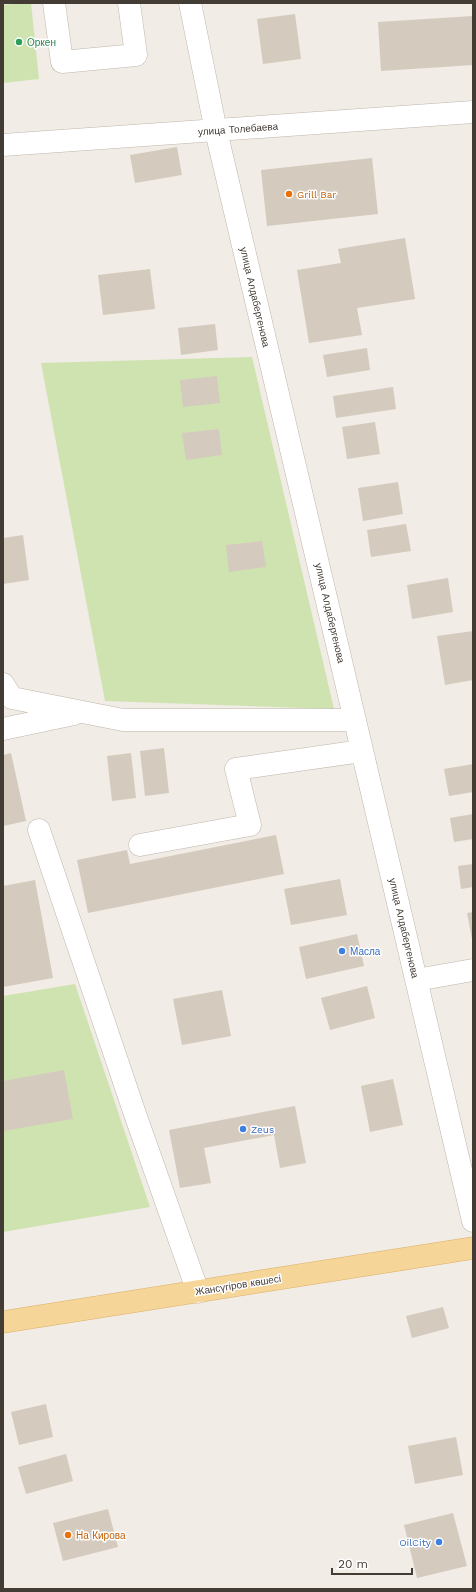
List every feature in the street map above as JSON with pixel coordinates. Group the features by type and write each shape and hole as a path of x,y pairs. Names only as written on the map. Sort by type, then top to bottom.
{"main road":[{"name":"Жансүгіров көшесі","path":"3,1322 473,1248"}],"street":[{"path":"54,3 62,62 136,55 129,3"},
{"name":"улица Алдабергенова","path":"190,3 216,131 473,1221"},
{"name":"улица Толебаева","path":"3,145 473,112"},
{"path":"3,684 12,698 123,720 355,720"},
{"path":"3,729 84,712"},
{"path":"140,845 250,825 236,769 362,751"},
{"path":"39,830 134,1114 198,1292"},
{"path":"416,980 473,970"}],"green space":[{"name":"Оркен","path":"31,3 39,79 3,83 3,5"},
{"path":"252,357 334,709 105,701 41,363"},
{"path":"75,984 150,1207 3,1232 3,996"}],"building":[{"path":"295,14 301,59 263,64 257,19"},
{"path":"473,16 473,65 381,71 378,22"},
{"path":"177,147 182,175 135,183 130,155"},
{"path":"372,158 378,214 267,226 261,170"},
{"path":"405,238 415,299 357,308 362,335 309,343 297,270 341,263 338,249"},
{"path":"150,269 155,309 103,315 98,275"},
{"path":"215,324 218,350 181,355 178,328"},
{"path":"367,348 370,370 327,377 323,355"},
{"path":"217,376 220,403 183,407 180,380"},
{"path":"393,387 396,409 336,418 333,396"},
{"path":"375,422 380,454 347,459 342,427"},
{"path":"219,429 222,455 186,460 182,433"},
{"path":"398,482 403,514 363,521 358,488"},
{"path":"406,524 411,551 371,557 367,530"},
{"path":"23,535 29,580 3,584 3,538"},
{"path":"262,541 266,567 229,572 226,545"},
{"path":"448,578 453,612 412,619 407,585"},
{"path":"473,631 473,680 445,685 437,636"},
{"path":"164,748 169,793 145,796 140,751"},
{"path":"11,753 26,821 3,826 3,755"},
{"path":"131,753 136,798 112,801 107,756"},
{"path":"473,764 473,792 449,796 444,769"},
{"path":"473,814 473,839 454,842 450,818"},
{"path":"276,835 284,874 88,913 77,860 127,850 130,864"},
{"path":"473,864 473,887 461,889 458,866"},
{"path":"340,879 347,915 291,925 284,889"},
{"path":"35,880 53,978 3,987 3,886"},
{"path":"473,912 473,939 472,939 467,913"},
{"path":"357,934 364,966 306,979 299,947"},
{"path":"367,986 375,1018 330,1030 321,998"},
{"path":"222,990 231,1036 182,1045 173,999"},
{"path":"64,1070 73,1119 3,1131 3,1081"},
{"path":"393,1079 403,1125 370,1132 361,1086"},
{"path":"295,1106 306,1163 280,1168 274,1135 204,1148 211,1183 180,1188 169,1130"},
{"path":"443,1307 449,1328 412,1338 406,1316"},
{"path":"46,1404 53,1437 19,1445 11,1412"},
{"path":"456,1437 463,1475 415,1484 408,1446"},
{"path":"66,1454 73,1481 26,1494 18,1467"},
{"path":"108,1509 118,1547 63,1561 53,1523"},
{"path":"453,1513 467,1566 417,1578 404,1525"}],"place":[{"name":"Оркен","path":"19,42"},
{"name":"Grill Bar","path":"289,194"},
{"name":"Масла","path":"342,951"},
{"name":"Zeus","path":"243,1129"},
{"name":"На Кирова","path":"68,1535"},
{"name":"OilCity","path":"439,1542"}]}
